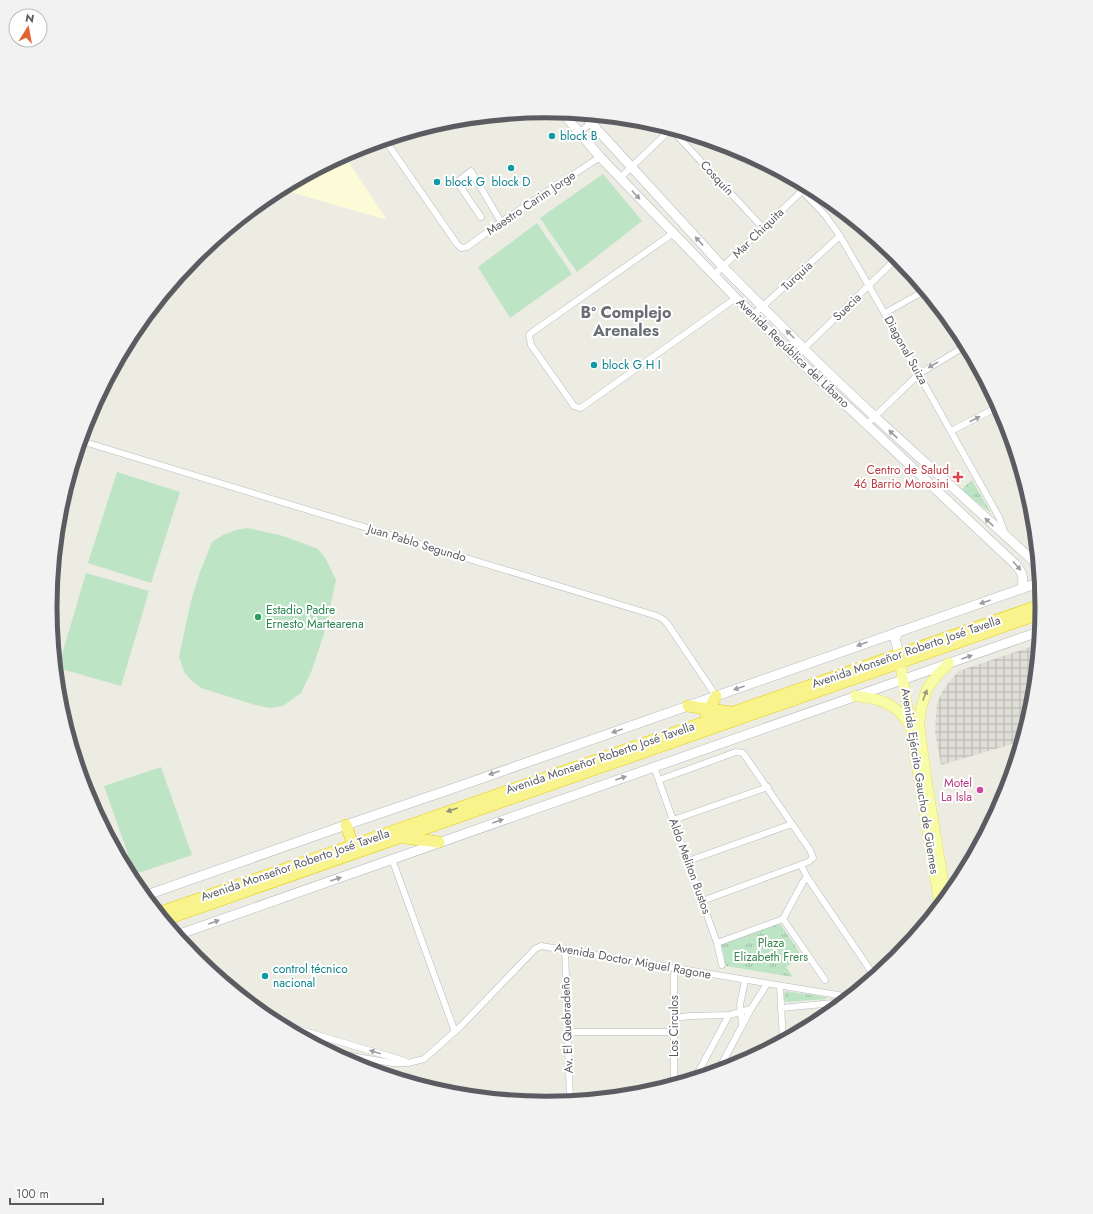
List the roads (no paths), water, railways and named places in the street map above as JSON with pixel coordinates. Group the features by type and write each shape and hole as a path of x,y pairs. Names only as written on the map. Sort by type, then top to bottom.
{"highway":[{"name":"Avenida Monseñor Roberto José Tavella","path":"169,918 402,838 900,658 1036,607"},
{"name":"Avenida Monseñor Roberto José Tavella","path":"163,911 703,722 1036,615"},
{"path":"703,722 716,696"},
{"path":"688,706 733,712"},
{"path":"346,824 353,845"},
{"path":"402,838 440,842"}],"main road":[{"name":"Avenida República del Líbano","path":"567,119 600,157 672,234 795,357 1022,571 1022,589"},
{"name":"Avenida República del Líbano","path":"588,120 630,167 723,266 804,348 874,416 1034,561"},
{"path":"150,894 346,824 457,787 1035,584"},
{"path":"899,631 895,639 900,658"},
{"path":"182,934 1035,633"},
{"name":"Avenida Ejército Gaucho de Güemes","path":"900,658 939,900"},
{"name":"Avenida Ejército Gaucho de Güemes","path":"945,891 926,778 919,724 926,689 949,663"},
{"path":"855,696 875,698 888,704 902,714 910,727"}],"street":[{"path":"579,133 594,120"},
{"path":"620,178 667,133"},
{"name":"Cosquín","path":"677,135 763,228"},
{"name":"Maestro Carim Jorge","path":"387,144 461,248 467,247 501,222 600,157"},
{"path":"481,218 457,182 471,171 501,222"},
{"name":"Diagonal Suiza","path":"799,188 825,215 840,236 870,286 999,518 1007,538"},
{"name":"Mar Chiquita","path":"714,275 802,191"},
{"path":"672,234 529,335 531,346 574,406 580,408 582,407 736,298"},
{"name":"Turquia","path":"753,315 840,236"},
{"name":"Suecia","path":"795,357 894,262"},
{"path":"885,313 922,292"},
{"path":"867,424 919,374 962,348"},
{"path":"951,431 994,409"},
{"name":"Juan Pablo Segundo","path":"86,443 656,616 664,620 669,626 716,696"},
{"path":"659,780 740,752 746,755 810,850 813,858 801,865 702,901"},
{"name":"Aldo Meliton Bustos","path":"654,767 717,943 722,965"},
{"path":"673,820 768,787"},
{"path":"688,861 792,824"},
{"path":"392,859 455,1032"},
{"path":"801,865 807,877 872,972"},
{"path":"717,943 783,919 807,877"},
{"path":"783,919 825,980"},
{"name":"Avenida Doctor Miguel Ragone","path":"354,1057 402,1064 420,1060 427,1056 455,1032 535,949 541,946 842,997"},
{"name":"Av. El Quebradeño","path":"565,949 570,1095"},
{"name":"Los Circulos","path":"674,1080 674,976 676,968"},
{"path":"742,1025 740,1005 745,980"},
{"path":"724,1063 742,1025 767,984"},
{"path":"780,986 783,1035"},
{"path":"781,1008 833,1003"},
{"path":"674,1018 729,1015 751,1009"},
{"path":"698,1073 729,1015"},
{"path":"301,1030 412,1062"},
{"path":"568,1032 674,1032"},
{"path":"338,1049 340,1042"}],"place":[{"name":"block B","path":"552,136"},
{"name":"block D","path":"511,168"},
{"name":"block G","path":"437,182"},
{"name":"block G H I","path":"594,365"},
{"name":"Centro de Salud 46 Barrio Morosini","path":"958,477"},
{"name":"Estadio Padre Ernesto Martearena","path":"258,617"},
{"name":"Motel La Isla","path":"980,790"},
{"name":"control técnico nacional","path":"265,976"}],"district":[{"name":"Bº Complejo Arenales","path":"626,321"}],"park label":[{"name":"Plaza Elizabeth Frers","path":"771,950"}]}
